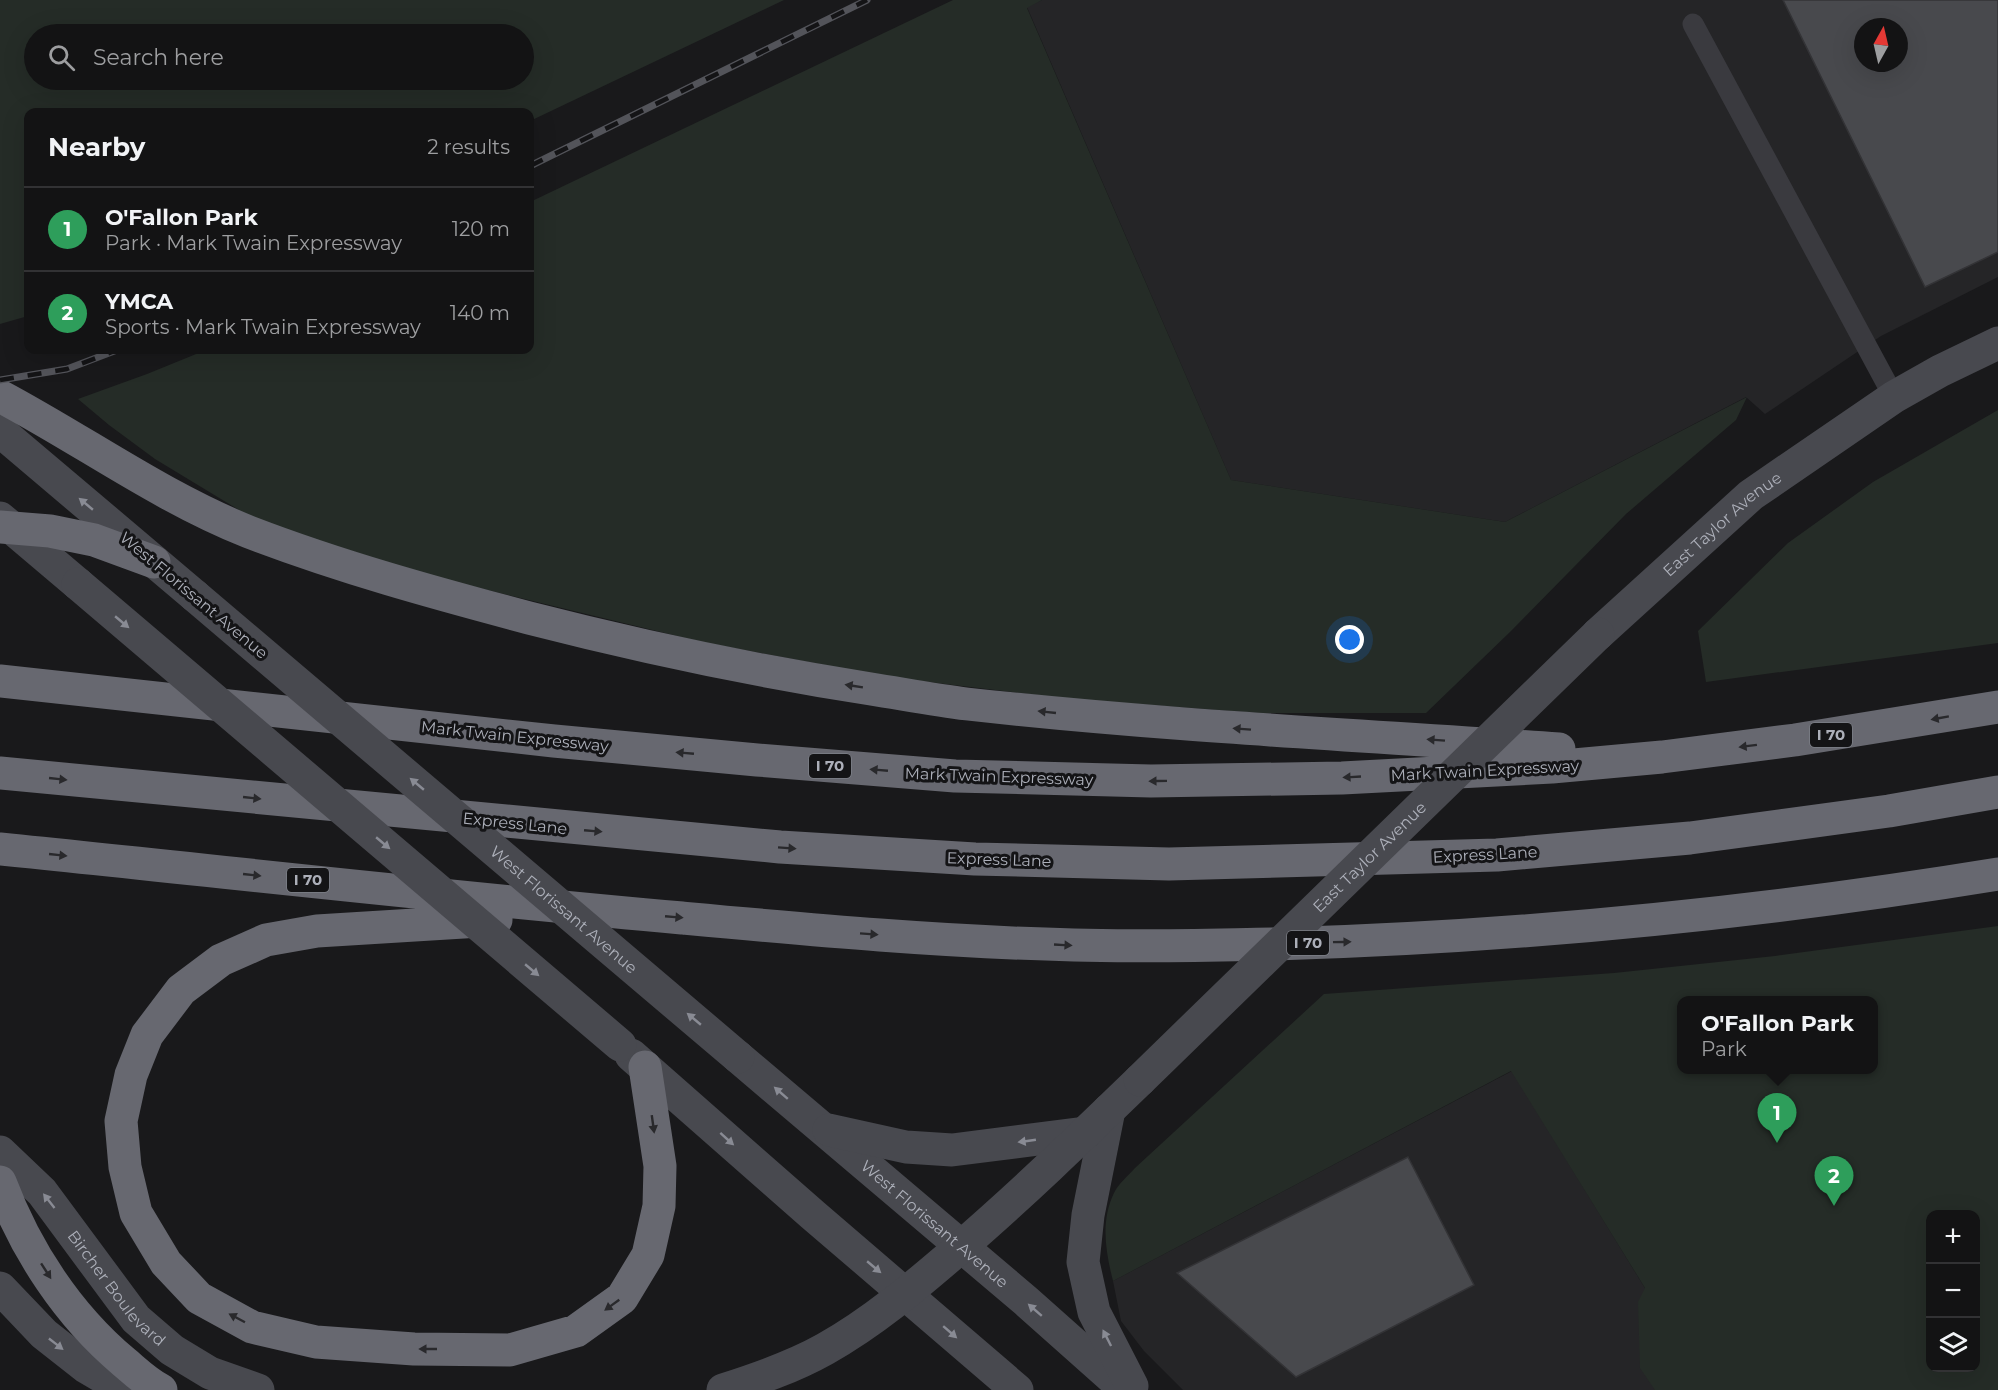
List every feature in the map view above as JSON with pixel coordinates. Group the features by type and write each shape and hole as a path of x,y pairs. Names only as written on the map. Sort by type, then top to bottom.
{"highway":[{"path":"0,396 179,500 247,531 329,560 451,597 586,633 721,663 986,706 1245,730 1361,735 1662,757"},
{"path":"4,524 94,540 154,562"},
{"name":"Mark Twain Expressway","path":"0,681 554,741 757,760 955,776 1151,781 1342,778 1552,767 1662,757 1795,740 1998,707"},
{"name":"Express Lane","path":"0,773 780,847 975,860 1169,864 1497,855 1690,838 1889,811 1998,792"},
{"name":"I 70","path":"0,849 616,912 918,937 1074,945 1207,945 1400,940 1533,932 1665,920 1807,903 1998,874"},
{"path":"616,912 317,931 266,940 221,960 181,990 147,1035 131,1075 122,1121 125,1167 136,1213 166,1263 199,1298 252,1326 316,1342 414,1349 510,1350 576,1331 622,1298 648,1255 659,1206 660,1166 645,1066"},
{"path":"0,1182 27,1243 78,1316 112,1352 150,1384 161,1390"}],"main road":[{"name":"East Taylor Avenue","path":"906,1294 1015,1200 1598,634 1751,495 1894,397 1940,371 1998,343"},
{"name":"West Florissant Avenue","path":"0,431 823,1129 1126,1390"},
{"path":"4,524 78,584 645,1066 813,1215 1017,1390"},
{"path":"1109,1110 1088,1215 1083,1262 1094,1312 1134,1390"},
{"path":"823,1129 906,1147 952,1150 1085,1133"},
{"name":"Bircher Boulevard","path":"0,1152 42,1192 136,1319 172,1350 210,1373 258,1390"},
{"path":"0,1288 44,1334 86,1367 125,1390"},
{"path":"723,1390 771,1374 823,1350 865,1325 906,1294"}],"lane":[{"path":"1694,24 1894,397"}],"shaded area":[{"path":"0,0 784,0 534,119 534,108 24,108 24,317 0,324"},
{"path":"953,0 1042,0 1027,8 1231,480 1505,522 1747,397 1736,420 1626,514 1510,632 1426,713 1258,713 1070,699 887,677 702,642 434,577 249,516 155,459 78,399 196,354 534,354 534,200"},
{"path":"1042,0 1998,0 1998,277 1881,336 1765,414 1746,397 1505,522 1231,480 1027,7"},
{"path":"1998,410 1998,643 1706,682 1698,631 1788,543 1873,482"},
{"path":"1998,926 1998,1390 1655,1390 1640,1368 1638,1302 1645,1288 1511,1071 1113,1281 1108,1260 1106,1226 1110,1204 1118,1186 1324,994 1614,973 1775,956"},
{"path":"1512,1071 1700,1378 1676,1390 1183,1390 1144,1351 1121,1321 1113,1281"}],"building":[{"path":"1783,0 1998,0 1998,252 1925,287"},
{"path":"1408,1157 1474,1285 1296,1377 1177,1273"}],"railway":[{"path":"534,164 867,0"},
{"path":"0,380 67,369 106,354"}],"place":[{"name":"O'Fallon Park","path":"1777,1143"},
{"name":"YMCA","path":"1834,1206"}]}
